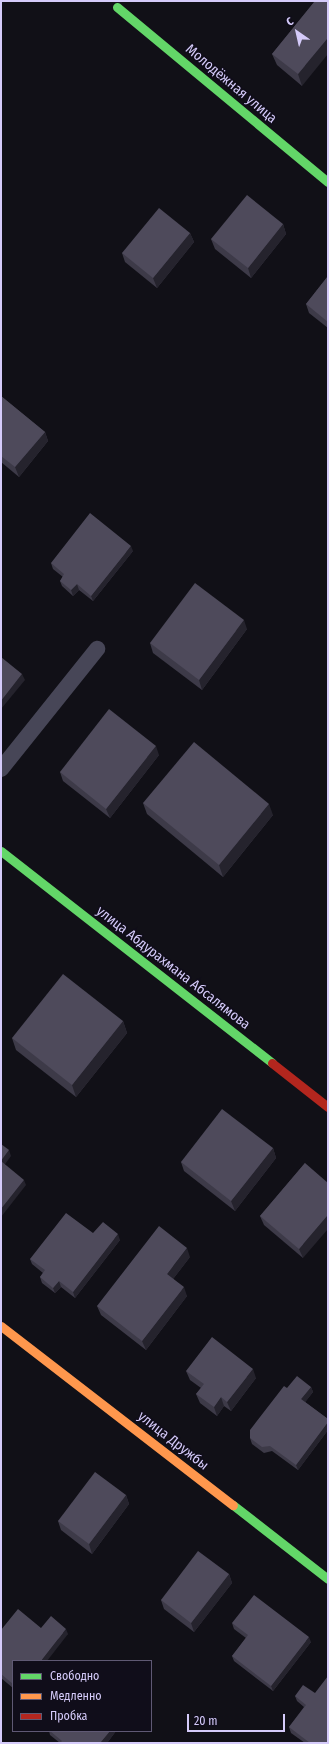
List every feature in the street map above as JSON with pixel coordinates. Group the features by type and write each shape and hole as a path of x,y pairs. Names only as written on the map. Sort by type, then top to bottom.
{"street":[{"name":"Молодёжная улица","path":"116,7 328,182"},
{"name":"улица Абдурахмана Абсалямова","path":"1,852 328,1107"},
{"name":"улица Дружбы","path":"1,1326 328,1579"}],"lane":[{"path":"1,769 97,649"}],"building":[{"path":"315,1 328,1 328,38 298,74 272,54"},
{"path":"247,195 283,224 248,268 211,239"},
{"path":"159,208 190,233 153,278 122,253"},
{"path":"328,276 328,322 306,304"},
{"path":"1,396 45,432 15,467 1,456"},
{"path":"90,513 131,546 91,596 77,584 71,590 60,581 64,574 51,563"},
{"path":"195,583 244,620 199,680 150,643"},
{"path":"1,657 22,674 1,701"},
{"path":"109,709 156,746 106,809 60,772"},
{"path":"194,742 269,804 219,865 143,803"},
{"path":"63,974 123,1021 72,1085 12,1038"},
{"path":"222,1109 273,1148 231,1201 181,1162"},
{"path":"1,1144 9,1150 1,1161"},
{"path":"1,1161 24,1180 1,1209"},
{"path":"305,1163 328,1183 328,1215 299,1249 260,1216"},
{"path":"66,1213 93,1233 103,1222 118,1234 73,1292 59,1281 53,1288 40,1277 45,1270 30,1259"},
{"path":"159,1226 187,1248 167,1274 184,1287 142,1341 97,1306"},
{"path":"212,1337 253,1369 227,1402 221,1397 214,1407 196,1394 204,1384 186,1371"},
{"path":"297,1376 311,1387 301,1399 328,1419 328,1422 296,1465 270,1446 262,1447 250,1438 250,1430 284,1386 287,1388"},
{"path":"95,1472 126,1495 89,1544 58,1521"},
{"path":"198,1551 229,1574 191,1623 161,1600"},
{"path":"254,1595 309,1637 271,1686 232,1656 248,1635 232,1623"},
{"path":"18,1609 41,1628 51,1616 66,1629 42,1660 12,1660 12,1683 1,1674 1,1630"},
{"path":"328,1676 328,1743 310,1743 289,1727 306,1705 295,1696 303,1685 315,1693"},
{"path":"51,1732 109,1732 100,1743 60,1743 62,1741"}],"traffic: fast":[{"path":"117,7 328,182"},
{"path":"1,851 272,1063"},
{"path":"233,1505 328,1579"}],"traffic: slow":[{"path":"1,1326 233,1505"}],"traffic: jam":[{"path":"272,1063 328,1107"}]}
